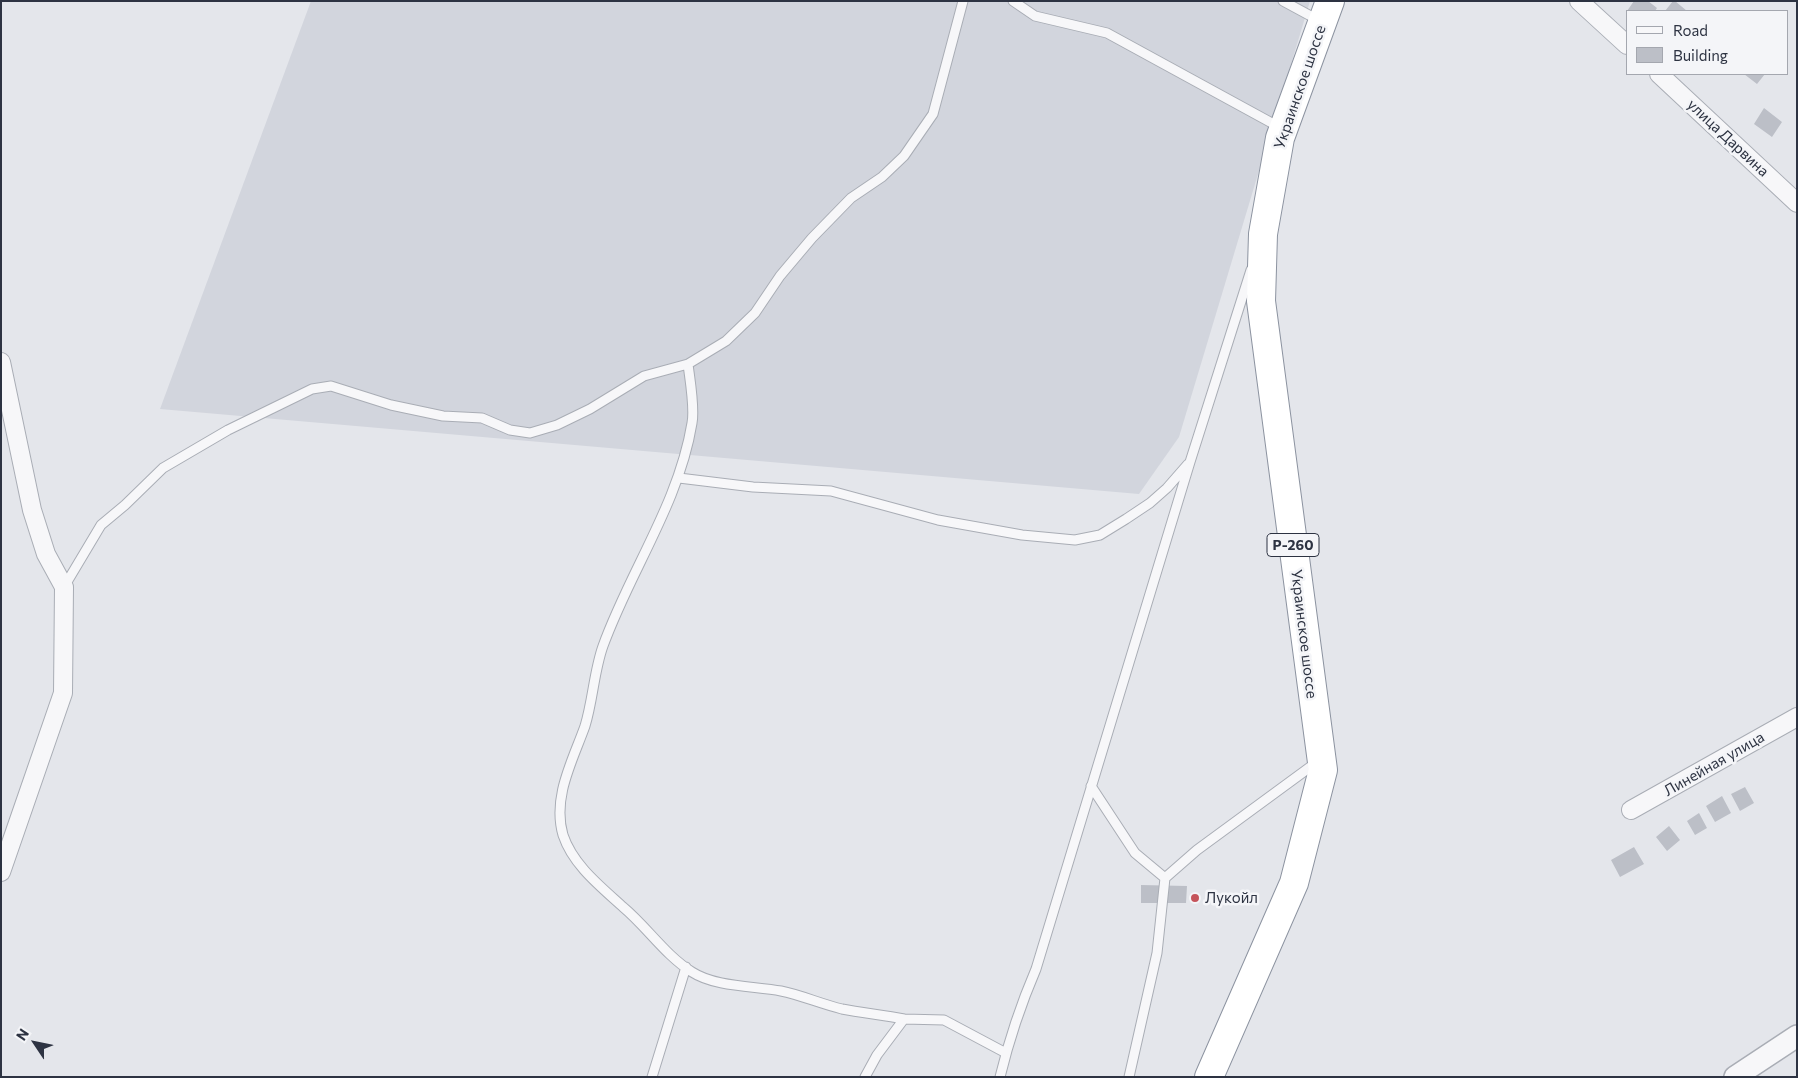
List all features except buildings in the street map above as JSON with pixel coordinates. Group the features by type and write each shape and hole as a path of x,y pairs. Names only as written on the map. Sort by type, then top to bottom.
{"highway":[{"name":"Украинское шоссе","path":"1209,1077 1294,883 1323,770 1261,301 1263,234 1280,138 1326,12"}],"street":[{"path":"1578,1 1626,44"},
{"name":"улица Дарвина","path":"1659,75 1797,203"},
{"path":"1,362 32,510 46,554 64,587 63,693 1,872"},
{"name":"Линейная улица","path":"1631,810 1797,717"},
{"path":"1737,1076 1797,1036"}],"lane":[{"path":"64,587 102,525 163,468 228,430 312,388 331,386 391,405 442,416 482,418 510,430 530,432 557,425 590,410 644,376 688,364 726,341 755,312 780,276 812,238 851,198 882,177 904,156 933,114 963,1"},
{"path":"1013,1 1035,16 1107,33 1283,129"},
{"path":"1283,1 1326,12"},
{"path":"1000,1077 1024,995 1036,969 1190,462 1263,234"},
{"path":"688,364 693,421 679,478 637,567 602,648 590,711 565,778 560,804 563,833 571,854 586,873 694,974 714,981 783,992 841,1009 904,1019 944,1020 1006,1053"},
{"path":"679,478 753,487 831,491 938,520 1022,535 1075,540 1100,535 1126,520 1167,488 1190,462"},
{"path":"1129,1077 1156,952 1165,878 1197,850 1321,758"},
{"path":"1091,786 1135,852 1165,878"},
{"path":"652,1077 686,968"},
{"path":"865,1077 877,1055 904,1019"}],"shaded area":[{"path":"311,1 1310,1 1179,437 1139,494 160,409"}],"place":[{"name":"Лукойл","path":"1195,898"}]}
